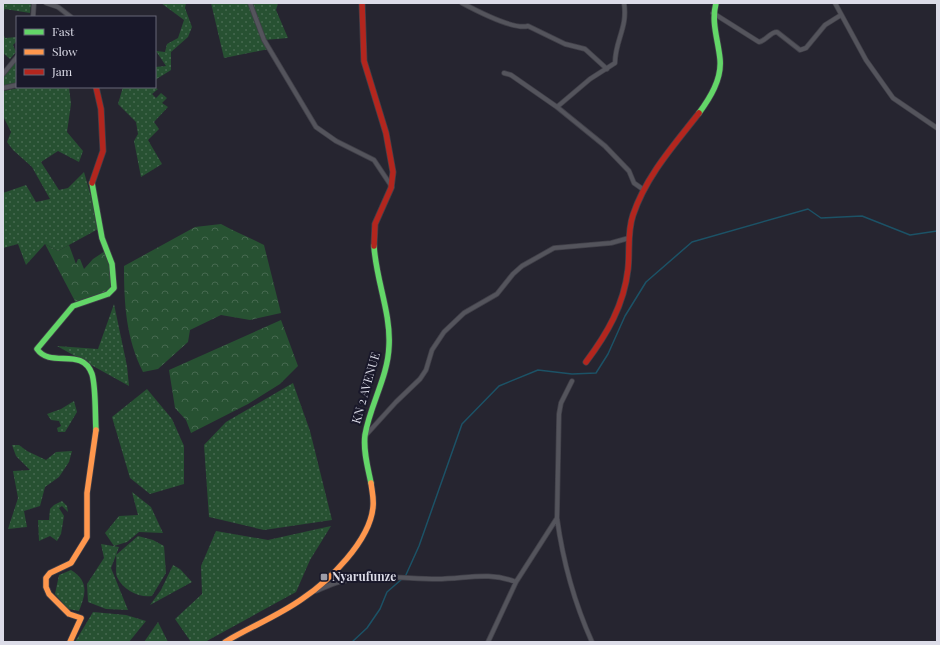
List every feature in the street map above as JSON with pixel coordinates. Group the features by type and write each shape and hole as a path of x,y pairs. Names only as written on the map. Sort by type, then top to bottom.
{"street":[{"path":"33,16 34,3"},
{"path":"46,3 58,7 70,16"},
{"path":"250,3 264,40 316,127 336,141 374,160 392,187"},
{"name":"KN 2 AVENUE","path":"225,642 312,592 348,556 363,537 370,523 373,500 366,462 365,436 389,351 389,334 375,254 374,232 377,221 392,187 393,171 389,150 366,68 362,3"},
{"path":"462,3 500,20 522,28 528,26 565,44 585,49 607,69"},
{"path":"557,107 590,79 615,63 615,53 624,26 624,3"},
{"path":"586,362 596,350 623,299 628,269 629,238 632,217 640,196 651,176 706,104 720,69 718,51 712,25 716,3"},
{"path":"835,3 866,60 893,98 937,128"},
{"path":"713,13 759,42 777,32 800,50 806,48 824,25 841,15"},
{"path":"3,74 16,58"},
{"path":"3,64 8,68"},
{"path":"504,73 511,75 557,107 605,146 629,171 634,183 644,190"},
{"path":"3,88 16,85"},
{"path":"70,642 80,618 69,614 49,594 46,587 46,578 50,573 71,563 87,537 87,493 96,431 92,375 90,370 79,359 44,358 39,354 37,349 39,345 54,331 68,310 73,306 108,294 114,288 112,264 102,238 92,180 104,151 101,109 96,88"},
{"path":"365,436 396,402 420,379 426,370 432,350 444,332 464,313 497,294 513,274 522,266 554,248 611,242 629,238"},
{"path":"572,381 561,403 559,414 557,518 567,572 578,610 592,642"},
{"path":"488,642 516,582 557,518"},
{"path":"312,592 338,582 375,578 438,579 493,575 516,582"}],"green space":[{"path":"3,3 31,3 30,13 5,9 3,13"},
{"path":"161,3 186,3 185,8 192,27 188,37 171,52 171,70 156,79 156,67 166,66 156,51 165,52 167,44 178,38 184,20"},
{"path":"211,3 278,3 276,10 288,38 265,40 269,49 224,58"},
{"path":"3,33 5,38 16,37 16,42 13,45 16,52 10,59 3,53"},
{"path":"16,58 16,83 3,86 3,78"},
{"path":"19,88 69,88 71,104 67,132 83,151 79,162 58,151 41,162 59,190 68,188 84,172 100,228 58,251 45,244 26,265 18,244 3,248 3,193 26,185 36,202 50,199 32,167 13,150 7,142 11,132 3,116 3,91"},
{"path":"123,88 156,88 158,89 152,94 156,98 161,93 167,98 162,103 168,107 154,122 159,129 148,140 162,164 141,177 134,141 138,134 136,122 118,104"},
{"path":"221,224 264,245 281,313 250,320 221,315 190,330 188,342 158,369 143,372 133,346 127,320 124,266 195,227"},
{"path":"45,244 58,251 69,245 76,264 78,259 80,259 84,269 93,259 105,251 112,266 113,287 107,294 77,305"},
{"path":"114,304 127,366 129,386 57,346 98,349"},
{"path":"281,320 298,366 280,384 248,404 191,433 186,420 175,408 169,370"},
{"path":"293,383 310,431 332,520 264,530 209,517 204,445 226,422"},
{"path":"147,389 172,419 184,446 184,484 150,494 130,478 112,417"},
{"path":"74,401 77,412 65,432 58,432 57,428 61,426 59,421 51,420 47,414 61,409"},
{"path":"12,445 19,445 27,451 46,460 56,452 72,451 69,462 59,477 45,487 40,506 24,511 27,527 8,529 18,498 13,471 30,470 16,456"},
{"path":"132,492 151,507 163,533 139,532 127,542 114,546 105,533 119,516 138,515"},
{"path":"62,501 67,506 68,512 62,506 59,508 64,516 61,534 57,541 50,536 39,541 38,520 49,520 50,509"},
{"path":"331,526 310,560 296,592 205,642 191,642 175,619 202,594 201,566 216,531 268,540"},
{"path":"138,536 153,540 164,546 166,573 152,596 142,596 123,586 116,575 116,555"},
{"path":"101,544 119,547 111,568 128,610 106,609 88,602 87,584 104,558"},
{"path":"173,565 180,569 192,582 150,605 161,590"},
{"path":"71,570 81,579 84,588 83,599 79,611 68,609 55,594 59,575"},
{"path":"93,612 126,615 146,621 129,642 75,642"},
{"path":"158,622 168,642 144,642"}],"waterway":[{"path":"405,577 419,546 462,424 499,386 538,370 572,374 596,373 608,354 625,316 646,282 692,242 808,209 821,218 862,216 910,235 937,231"},
{"path":"352,642 367,628 380,609 387,592 402,579"}],"traffic: fast":[{"path":"699,113 711,95 719,74 720,59 714,17 716,3"},
{"path":"92,183 102,238 112,264 114,288 108,294 73,306 37,349 43,355 74,359 81,361 87,366 92,374 95,394 96,430"},
{"path":"371,483 365,453 365,435 367,424 386,369 389,346 388,321 377,271 374,246"}],"traffic: slow":[{"path":"70,642 81,618 69,614 49,594 46,587 46,578 50,573 71,563 87,537 87,493 96,430"},
{"path":"225,642 293,605 313,591 336,571 356,546 370,520 373,507 371,483"}],"traffic: jam":[{"path":"362,3 364,61 386,133 393,172 391,188 375,224 374,246"},
{"path":"92,183 103,151 101,109 96,88"},
{"path":"586,362 601,341 623,295 628,269 631,221 645,187 662,161 699,113"}],"place":[{"name":"Nyarufunze","path":"324,577"}]}
